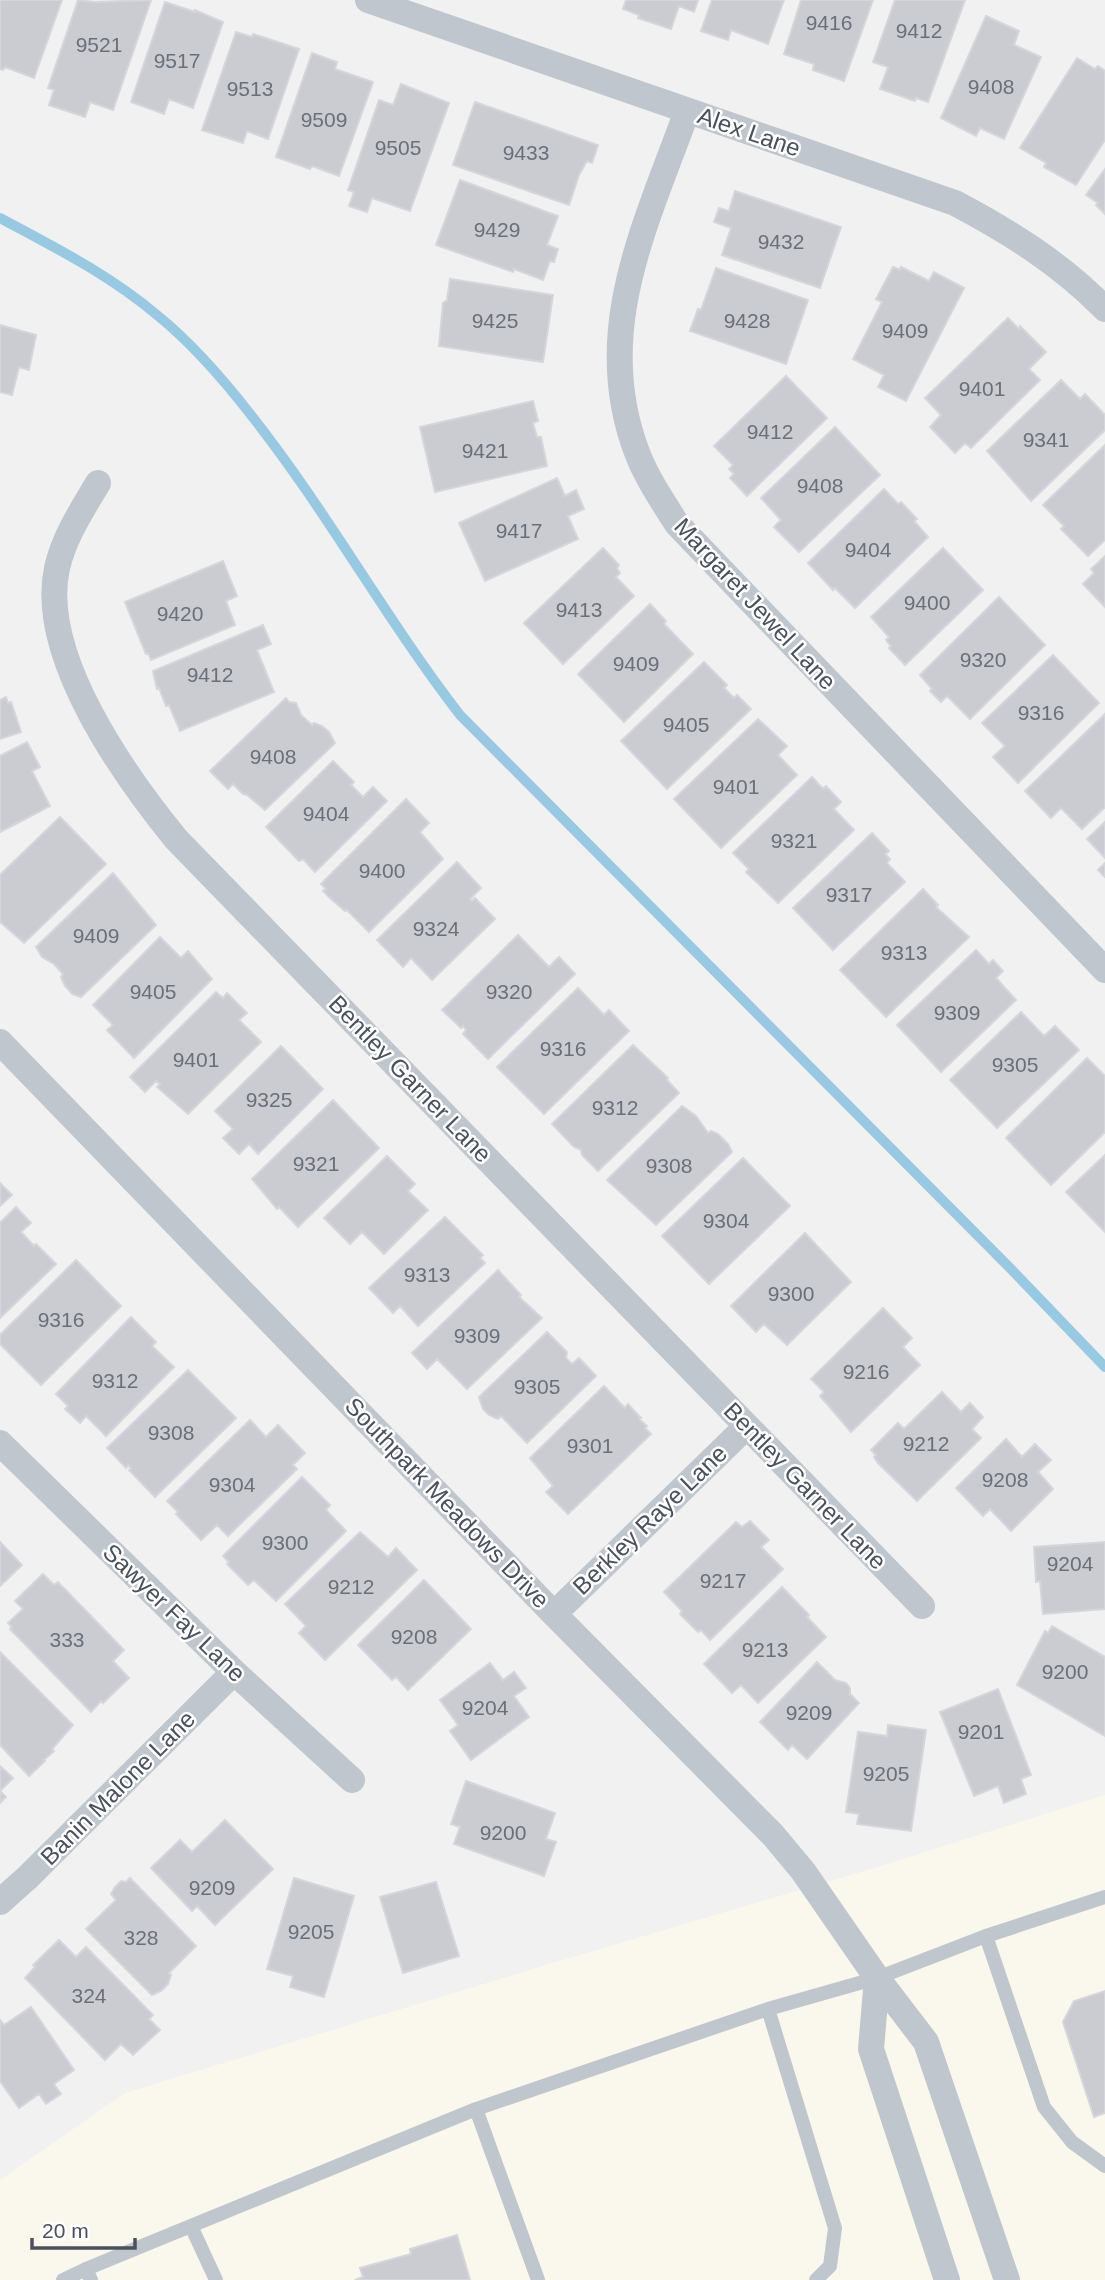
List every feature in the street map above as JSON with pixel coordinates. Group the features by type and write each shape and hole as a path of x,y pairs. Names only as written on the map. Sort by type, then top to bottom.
{"street":[{"name":"Alex Lane","path":"368,0 955,203 1035,249 1105,309"},
{"name":"Margaret Jewel Lane","path":"687,111 625,288 620,334 619,374 626,414 638,453 654,489 677,524 1105,970"},
{"name":"Bentley Garner Lane","path":"98,482 70,529 57,569 55,607 63,647 84,699 112,752 145,800 176,839 922,1606"},
{"name":"Southpark Meadows Drive","path":"0,1042 773,1836 803,1871 877,1978 926,2042 1007,2280"},
{"name":"Berkley Raye Lane","path":"554,1614 747,1426"},
{"name":"Sawyer Fay Lane","path":"0,1443 234,1672 352,1780"},
{"name":"Banin Malone Lane","path":"0,1902 234,1672"},
{"path":"877,1978 871,2049 947,2280"}],"lane":[{"path":"62,2280 89,2275 191,2226 476,2109 768,2009 877,1978 986,1936 1105,1897"},
{"path":"986,1936 1044,2107 1072,2142 1105,2166"},
{"path":"768,2009 835,2228 830,2266 816,2280"},
{"path":"476,2109 538,2280"},
{"path":"191,2226 216,2280"}],"shaded area":[{"path":"1105,1795 1105,2280 0,2280 0,2180 125,2093 881,1866"}],"building":[{"path":"0,0 62,0 34,78 5,67 0,69"},
{"path":"78,0 151,0 113,110 90,102 85,117 49,105 54,90 48,88"},
{"path":"626,0 698,0 694,12 679,6 671,29 638,18 639,15 623,9"},
{"path":"712,0 784,0 768,44 731,30 728,40 701,31"},
{"path":"801,0 873,0 844,81 813,70 814,64 784,54"},
{"path":"895,0 965,0 928,102 916,98 915,101 880,89 888,67 873,62"},
{"path":"165,2 195,10 223,22 193,108 169,99 164,114 131,102"},
{"path":"986,16 1019,31 1014,45 1041,57 1004,139 980,128 976,136 941,118"},
{"path":"236,32 252,37 253,34 299,49 268,139 247,131 243,143 202,130"},
{"path":"312,53 337,62 335,69 373,82 339,176 276,157"},
{"path":"1077,58 1095,69 1098,66 1105,71 1105,140 1076,185 1044,167 1046,163 1020,148"},
{"path":"401,84 449,103 410,211 372,198 367,212 349,206 354,192 348,190 379,100 393,105"},
{"path":"475,102 598,145 592,163 587,161 579,175 569,205 453,165"},
{"path":"1105,169 1105,214 1096,205 1098,203 1086,195"},
{"path":"460,180 558,216 547,245 558,249 543,280 436,245"},
{"path":"735,191 841,227 820,288 722,255 731,228 714,222 719,208 729,211"},
{"path":"893,267 900,270 901,267 929,281 934,272 964,288 906,401 878,387 884,375 853,359 882,302 876,299"},
{"path":"716,268 808,300 786,364 690,331 698,309 701,310"},
{"path":"450,279 553,295 543,362 439,346 443,303 447,300"},
{"path":"1008,318 1046,352 1029,369 1040,380 971,448 965,443 955,453 930,427 941,415 925,398"},
{"path":"0,325 36,335 29,370 19,367 12,395 0,392"},
{"path":"786,376 827,418 747,496 730,478 734,474 729,469 733,465 714,446"},
{"path":"1061,380 1080,399 1085,394 1105,415 1105,430 1031,501 987,451"},
{"path":"533,401 538,421 533,423 537,437 541,437 547,466 435,492 420,427"},
{"path":"835,427 880,475 799,552 774,527 781,520 761,498"},
{"path":"1105,445 1105,540 1088,556 1061,529 1064,526 1043,505"},
{"path":"557,478 565,496 576,490 584,509 568,516 578,539 485,581 459,523"},
{"path":"884,489 917,519 914,521 928,537 855,608 835,588 833,590 808,563"},
{"path":"603,548 619,565 617,568 620,573 616,577 634,596 563,664 524,623"},
{"path":"943,548 983,590 905,665 889,648 891,646 886,640 889,637 871,617"},
{"path":"1105,556 1105,607 1083,584 1094,573 1091,569"},
{"path":"223,561 237,596 226,601 235,625 151,660 148,653 146,654 125,602"},
{"path":"999,597 1045,645 970,719 947,696 941,702 920,675"},
{"path":"650,604 666,621 664,624 693,654 624,722 578,674"},
{"path":"263,625 271,644 257,650 274,692 180,731 169,705 166,706 159,688 157,689 153,671"},
{"path":"1053,655 1099,703 1018,783 993,757 1005,746 982,723"},
{"path":"704,662 727,685 724,688 734,698 737,695 751,709 667,789 621,741"},
{"path":"6,697 8,703 11,702 21,732 0,739 0,700"},
{"path":"286,698 289,702 296,703 301,715 312,725 314,723 322,726 329,732 335,743 265,810 233,784 228,789 210,771"},
{"path":"1105,714 1105,807 1082,829 1061,808 1051,818 1025,791"},
{"path":"758,719 787,746 778,755 797,775 721,848 674,799"},
{"path":"27,742 40,767 32,771 50,806 0,832 0,756"},
{"path":"333,761 354,782 351,785 363,797 373,787 387,801 315,872 303,859 299,861 266,827"},
{"path":"812,777 823,789 826,786 841,802 834,809 854,830 778,903 746,872 749,869 733,853"},
{"path":"406,799 429,823 420,832 443,859 369,932 323,891 326,889 321,884"},
{"path":"60,817 106,864 24,943 0,922 0,875"},
{"path":"1105,822 1105,858 1087,839"},
{"path":"872,833 889,851 885,854 890,859 887,863 905,882 833,950 793,908"},
{"path":"457,862 481,888 470,899 472,901 475,898 495,919 432,980 411,958 403,967 377,940"},
{"path":"1105,863 1105,877 1098,870"},
{"path":"113,873 156,925 81,997 72,994 65,986 61,977 63,974 54,964 42,957 36,947"},
{"path":"923,889 938,905 936,907 969,937 886,1017 840,970"},
{"path":"518,935 549,967 559,957 575,974 488,1059 463,1034 466,1030 463,1026 461,1028 442,1010"},
{"path":"160,937 181,958 188,951 212,979 134,1058 107,1030 113,1025 93,1005"},
{"path":"976,950 989,964 993,960 1003,971 996,978 1016,1000 941,1072 897,1025"},
{"path":"578,988 604,1015 609,1010 629,1031 544,1114 497,1067"},
{"path":"216,992 223,998 227,993 247,1013 239,1020 261,1042 188,1114 157,1087 160,1084 156,1081 145,1092 130,1077"},
{"path":"1021,1012 1044,1036 1055,1026 1079,1050 997,1128 950,1080"},
{"path":"633,1045 668,1078 679,1093 598,1171 582,1155 581,1150 574,1147 552,1124"},
{"path":"281,1046 323,1089 258,1154 249,1144 239,1154 223,1138 233,1129 215,1111"},
{"path":"1087,1058 1105,1076 1105,1132 1051,1185 1006,1138"},
{"path":"333,1100 379,1148 298,1227 279,1207 277,1209 252,1179"},
{"path":"682,1106 696,1116 708,1133 711,1131 718,1134 732,1152 656,1225 607,1180"},
{"path":"1105,1155 1105,1232 1066,1192"},
{"path":"387,1156 415,1184 408,1191 428,1210 384,1254 362,1232 350,1244 324,1218"},
{"path":"743,1158 790,1206 709,1284 662,1236"},
{"path":"0,1183 12,1195 0,1206"},
{"path":"16,1207 31,1223 21,1232 56,1264 0,1318 0,1223"},
{"path":"445,1217 483,1255 480,1258 485,1263 418,1326 400,1306 393,1313 369,1288"},
{"path":"805,1233 851,1282 787,1345 764,1324 756,1332 731,1306"},
{"path":"76,1260 121,1306 41,1385 0,1344 0,1335"},
{"path":"498,1270 521,1295 519,1297 542,1318 467,1389 437,1359 427,1369 412,1353"},
{"path":"883,1308 912,1338 903,1347 920,1365 851,1432 820,1396 824,1392 811,1379"},
{"path":"131,1317 156,1342 152,1346 174,1367 106,1436 86,1416 80,1423 65,1409 68,1406 56,1394"},
{"path":"547,1332 567,1352 566,1358 572,1364 579,1358 596,1376 527,1443 501,1416 498,1419 489,1415 483,1409 479,1397"},
{"path":"188,1370 236,1418 155,1497 129,1470 131,1469 128,1465 126,1468 107,1448"},
{"path":"604,1386 625,1408 628,1404 651,1434 568,1514 546,1492 553,1486 530,1458"},
{"path":"942,1392 961,1412 970,1403 983,1417 972,1429 981,1438 917,1501 878,1463 871,1450 898,1423 904,1429"},
{"path":"250,1420 266,1437 278,1425 305,1453 293,1465 297,1469 228,1536 217,1525 201,1540 167,1501"},
{"path":"1006,1439 1022,1457 1035,1444 1051,1460 1038,1472 1053,1489 1011,1531 990,1509 983,1516 956,1488"},
{"path":"302,1477 330,1505 326,1510 346,1531 276,1601 254,1580 248,1585 227,1564 229,1562 223,1556"},
{"path":"750,1521 769,1540 761,1547 783,1569 710,1640 680,1614 682,1611 664,1592 736,1522 742,1527"},
{"path":"360,1532 388,1557 396,1548 417,1570 325,1660 299,1633 306,1626 285,1604"},
{"path":"0,1542 22,1565 0,1586"},
{"path":"1105,1542 1105,1609 1043,1614 1040,1581 1036,1582 1034,1547"},
{"path":"43,1574 54,1585 58,1582 124,1650 113,1661 129,1678 91,1712 10,1629 12,1627 8,1623 23,1609 15,1601"},
{"path":"424,1580 471,1629 408,1690 396,1677 392,1680 358,1645"},
{"path":"782,1587 826,1637 758,1703 741,1685 732,1693 704,1664"},
{"path":"1052,1626 1105,1657 1105,1736 1017,1685 1045,1631 1048,1633"},
{"path":"0,1652 73,1725 52,1749 54,1751 29,1776 0,1745"},
{"path":"817,1662 835,1680 846,1683 850,1694 859,1703 807,1759 792,1745 788,1750 760,1722"},
{"path":"490,1663 503,1680 514,1672 526,1688 514,1696 529,1717 471,1760 450,1731 458,1725 440,1700"},
{"path":"998,1689 1031,1775 1021,1779 1026,1794 1004,1803 998,1786 974,1796 940,1712"},
{"path":"888,1725 926,1730 911,1831 857,1824 859,1814 846,1812 858,1732 887,1736"},
{"path":"0,1766 13,1778 0,1791"},
{"path":"466,1781 555,1813 546,1839 556,1842 544,1876 454,1844 460,1827 451,1824"},
{"path":"0,1791 6,1797 0,1803"},
{"path":"225,1820 273,1869 215,1925 197,1906 192,1911 151,1868 180,1840 192,1852"},
{"path":"130,1878 196,1946 169,1973 171,1975 168,1984 152,1995 86,1929 116,1900 111,1894 115,1887"},
{"path":"294,1878 354,1896 324,1997 290,1987 293,1976 267,1969"},
{"path":"436,1882 459,1956 403,1973 380,1897"},
{"path":"59,1940 76,1957 86,1947 153,2015 149,2019 160,2030 133,2055 121,2044 105,2060 25,1978 35,1967 33,1965"},
{"path":"1105,1991 1105,2113 1094,2117 1063,2022 1074,2001"},
{"path":"31,2007 74,2070 54,2084 61,2094 46,2104 39,2094 19,2108 0,2081 0,2020 4,2025"},
{"path":"457,2235 470,2280 355,2280 363,2277 360,2268 411,2254 410,2249"}],"waterway":[{"path":"0,218 81,262 120,287 157,315 195,350 230,388 279,451 406,641 460,715 1105,1367"}]}
